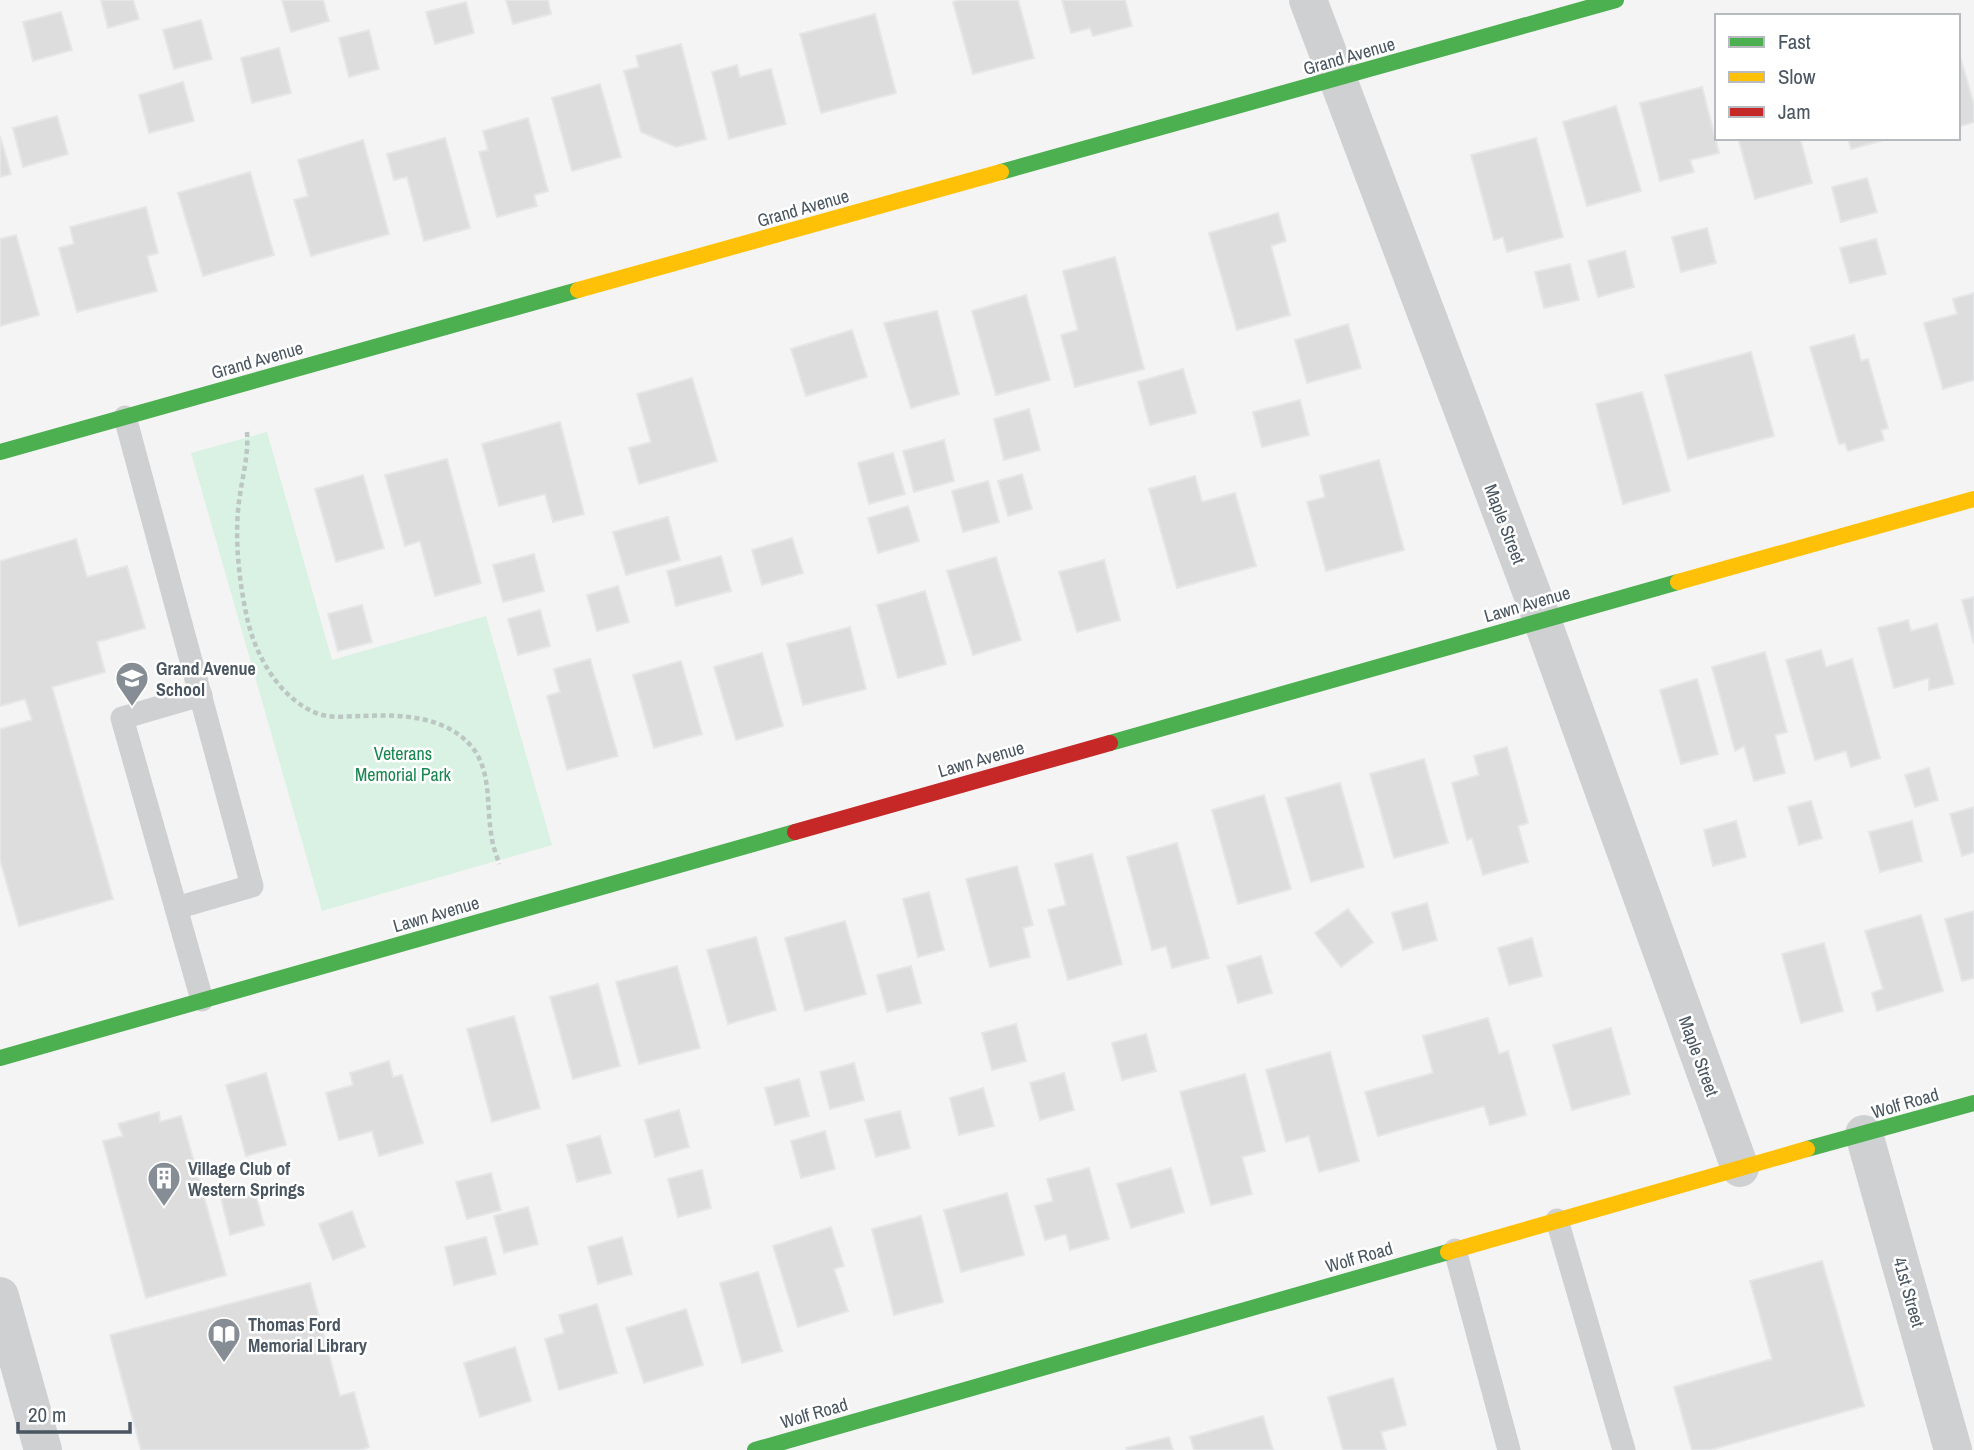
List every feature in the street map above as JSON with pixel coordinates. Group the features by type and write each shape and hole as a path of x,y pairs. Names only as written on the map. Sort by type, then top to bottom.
{"street":[{"name":"Maple Street","path":"1308,0 1542,620 1740,1168"},
{"name":"Grand Avenue","path":"0,452 1616,0"},
{"name":"Lawn Avenue","path":"0,1058 1974,499"},
{"name":"Wolf Road","path":"758,1450 1974,1103"},
{"name":"41st Street","path":"1864,1134 1953,1450"},
{"path":"0,1296 43,1450"}],"lane":[{"path":"125,417 252,886 176,908"},
{"path":"201,695 122,718 202,1000"},
{"path":"1557,1220 1624,1450"},
{"path":"1455,1250 1509,1450"}],"path":[{"path":"247,432 248,451 238,512 238,550 249,624 257,650 277,683 295,700 316,713 336,717 398,714 429,721 457,732 474,750 485,769 492,839 499,864"}],"green space":[{"name":"Veterans Memorial Park","path":"267,432 332,660 486,616 552,845 322,911 191,453"}],"building":[{"path":"101,0 133,0 139,19 108,28"},
{"path":"282,0 323,0 329,21 291,32"},
{"path":"506,0 548,0 551,14 513,24"},
{"path":"1018,0 1034,58 973,74 953,2"},
{"path":"1062,0 1125,0 1132,26 1093,36 1090,28 1071,33"},
{"path":"466,2 474,33 435,44 426,12"},
{"path":"61,12 72,50 33,61 23,22"},
{"path":"875,14 896,93 821,113 800,34"},
{"path":"201,20 212,59 174,69 163,30"},
{"path":"369,30 379,69 349,77 339,38"},
{"path":"681,44 706,139 676,147 641,132 624,71 639,67 636,56"},
{"path":"279,48 291,93 252,103 241,58"},
{"path":"1960,56 1974,105 1974,122 1960,126"},
{"path":"737,65 740,77 771,69 786,124 729,139 712,72"},
{"path":"183,82 194,121 149,133 139,95"},
{"path":"600,84 621,157 572,171 552,98"},
{"path":"1702,87 1719,153 1690,160 1694,172 1660,181 1640,103"},
{"path":"1616,106 1641,191 1587,206 1563,122"},
{"path":"57,116 68,154 23,167 13,128"},
{"path":"528,118 548,191 534,195 537,206 497,217 479,152 488,150 483,131"},
{"path":"0,136 11,174 0,177"},
{"path":"445,138 470,228 424,241 407,177 394,180 387,154"},
{"path":"1536,138 1563,237 1507,252 1503,237 1494,240 1471,155"},
{"path":"363,140 389,234 311,256 294,200 308,196 298,160"},
{"path":"1739,140 1801,140 1812,183 1755,199"},
{"path":"1849,140 1884,140 1851,149"},
{"path":"250,172 274,255 203,276 178,193"},
{"path":"1867,178 1877,212 1841,222 1832,187"},
{"path":"146,207 158,253 147,256 157,291 77,312 59,248 74,244 70,227"},
{"path":"1278,213 1286,241 1271,246 1290,315 1237,330 1209,233"},
{"path":"1707,228 1716,263 1681,272 1672,237"},
{"path":"16,235 39,315 0,326 0,239"},
{"path":"1876,239 1886,274 1850,283 1840,248"},
{"path":"1625,251 1634,287 1598,297 1588,261"},
{"path":"1115,257 1144,369 1075,387 1061,335 1078,330 1063,271"},
{"path":"1570,264 1579,300 1544,308 1535,272"},
{"path":"1974,293 1974,380 1943,389 1924,323 1957,314 1953,299"},
{"path":"1026,295 1050,380 996,395 972,311"},
{"path":"937,311 959,394 911,408 884,323"},
{"path":"1348,324 1361,368 1307,383 1295,340"},
{"path":"852,330 867,377 806,396 791,349"},
{"path":"1854,335 1861,361 1868,359 1888,428 1881,430 1884,440 1848,451 1845,443 1839,444 1810,347"},
{"path":"1751,352 1774,436 1688,459 1665,375"},
{"path":"1183,369 1196,413 1150,425 1138,382"},
{"path":"692,378 717,461 639,484 629,448 651,442 637,394"},
{"path":"1642,392 1670,491 1623,504 1596,404"},
{"path":"1300,400 1309,435 1262,447 1253,412"},
{"path":"1029,409 1040,450 1004,460 994,419"},
{"path":"560,422 584,514 553,522 545,494 499,506 482,444"},
{"path":"944,440 954,481 914,492 903,451"},
{"path":"893,453 905,494 869,504 858,463"},
{"path":"447,459 481,583 435,596 420,541 405,546 385,475"},
{"path":"1379,460 1404,550 1326,571 1307,502 1325,497 1320,476"},
{"path":"1022,474 1032,509 1008,516 998,481"},
{"path":"363,475 384,548 336,562 315,489"},
{"path":"1195,476 1202,502 1235,493 1256,566 1177,588 1149,489"},
{"path":"988,481 999,522 963,532 952,491"},
{"path":"908,506 919,541 878,553 868,518"},
{"path":"668,517 680,560 626,575 613,532"},
{"path":"792,538 803,573 762,585 752,550"},
{"path":"76,539 87,577 127,566 145,628 97,642 105,672 52,687 113,899 19,926 0,860 0,729 32,720 25,699 0,706 0,561"},
{"path":"534,554 544,591 503,602 493,565"},
{"path":"721,556 731,591 676,606 667,571"},
{"path":"996,557 1021,640 973,655 947,571"},
{"path":"1104,560 1120,620 1077,632 1059,572"},
{"path":"618,586 629,622 597,631 587,595"},
{"path":"925,591 946,664 898,678 877,605"},
{"path":"1974,597 1974,644 1962,600"},
{"path":"362,605 372,642 338,651 328,614"},
{"path":"540,610 550,646 518,655 508,619"},
{"path":"1908,620 1911,631 1937,624 1954,684 1929,690 1929,678 1894,688 1878,628"},
{"path":"850,627 866,689 803,705 787,644"},
{"path":"1821,650 1826,667 1852,659 1880,758 1851,767 1846,751 1815,760 1786,660"},
{"path":"1765,652 1787,732 1775,735 1785,773 1754,781 1744,746 1735,751 1712,667"},
{"path":"762,653 783,726 736,740 714,667"},
{"path":"590,659 618,756 567,770 547,696 560,692 554,669"},
{"path":"681,661 702,734 654,748 633,675"},
{"path":"1697,679 1718,754 1681,764 1660,690"},
{"path":"1507,747 1528,823 1518,826 1528,862 1483,875 1472,838 1467,840 1452,783 1479,775 1474,756"},
{"path":"1424,759 1448,843 1394,858 1370,774"},
{"path":"1929,768 1938,800 1915,807 1905,775"},
{"path":"1340,783 1364,867 1311,882 1286,798"},
{"path":"1264,795 1291,889 1238,904 1212,810"},
{"path":"1811,801 1822,838 1799,845 1788,807"},
{"path":"1974,807 1974,852 1962,856 1950,814"},
{"path":"1736,821 1746,857 1713,866 1704,830"},
{"path":"1912,821 1922,861 1880,872 1869,832"},
{"path":"1177,843 1209,958 1172,968 1166,946 1152,950 1127,857"},
{"path":"1092,854 1122,964 1068,980 1048,910 1066,905 1055,864"},
{"path":"1017,866 1033,925 1023,928 1030,957 990,967 966,879"},
{"path":"929,892 944,950 918,957 903,899"},
{"path":"1427,903 1437,940 1403,950 1392,913"},
{"path":"1348,909 1373,942 1341,967 1315,933"},
{"path":"1974,911 1974,978 1962,981 1945,919"},
{"path":"1921,915 1943,991 1877,1011 1872,993 1883,989 1865,931"},
{"path":"845,921 866,994 805,1011 785,938"},
{"path":"756,937 776,1010 728,1024 707,950"},
{"path":"1532,938 1542,976 1509,985 1498,948"},
{"path":"1824,943 1843,1011 1801,1023 1782,954"},
{"path":"1261,956 1272,993 1238,1003 1227,966"},
{"path":"677,966 700,1048 639,1064 616,982"},
{"path":"911,966 921,1003 887,1012 877,975"},
{"path":"598,984 620,1066 573,1079 550,997"},
{"path":"514,1016 540,1108 492,1122 467,1029"},
{"path":"1488,1018 1499,1054 1508,1051 1526,1115 1490,1125 1484,1106 1378,1136 1365,1092 1433,1073 1423,1036"},
{"path":"1016,1024 1026,1061 992,1070 982,1033"},
{"path":"1611,1028 1630,1094 1572,1110 1553,1045"},
{"path":"1146,1034 1156,1071 1122,1080 1112,1043"},
{"path":"1330,1052 1359,1161 1319,1172 1309,1136 1286,1142 1266,1070"},
{"path":"389,1061 393,1077 402,1075 423,1143 379,1156 372,1131 339,1140 326,1093 353,1085 350,1073"},
{"path":"854,1063 864,1100 830,1109 820,1072"},
{"path":"266,1073 286,1145 246,1156 226,1085"},
{"path":"1064,1073 1074,1110 1040,1120 1030,1083"},
{"path":"1245,1074 1265,1151 1242,1157 1252,1194 1211,1205 1180,1092"},
{"path":"799,1079 809,1116 775,1125 765,1088"},
{"path":"983,1088 994,1126 959,1135 950,1098"},
{"path":"679,1110 689,1147 655,1157 645,1120"},
{"path":"900,1111 910,1148 876,1157 865,1120"},
{"name":"Village Club of Western Springs","path":"159,1112 160,1122 181,1116 226,1275 146,1298 103,1141 123,1136 118,1124"},
{"path":"825,1131 835,1169 801,1178 791,1141"},
{"path":"600,1136 611,1173 577,1182 567,1145"},
{"path":"1089,1168 1109,1239 1070,1250 1066,1234 1045,1240 1035,1206 1053,1201 1047,1179"},
{"path":"1171,1168 1184,1212 1131,1228 1117,1184"},
{"path":"702,1170 711,1208 678,1217 668,1179"},
{"path":"491,1173 501,1210 467,1219 456,1182"},
{"path":"254,1188 264,1225 230,1235 221,1198"},
{"path":"1007,1193 1024,1255 961,1272 944,1210"},
{"path":"528,1207 538,1244 504,1253 494,1216"},
{"path":"352,1211 365,1247 333,1260 319,1224"},
{"path":"921,1216 943,1302 894,1315 872,1229"},
{"path":"831,1227 844,1266 834,1269 848,1311 798,1327 773,1246"},
{"path":"486,1237 496,1274 454,1285 445,1247"},
{"path":"622,1237 632,1274 598,1284 588,1247"},
{"path":"1822,1261 1864,1406 1710,1450 1692,1450 1674,1387 1772,1359 1750,1281"},
{"path":"758,1272 782,1351 742,1363 720,1283"},
{"name":"Thomas Ford Memorial Library","path":"310,1283 340,1396 354,1392 369,1447 360,1450 141,1450 110,1335"},
{"path":"597,1304 617,1373 559,1390 545,1339 564,1333 559,1315"},
{"path":"686,1309 703,1365 644,1383 626,1328"},
{"path":"515,1347 531,1401 480,1417 464,1363"},
{"path":"1393,1378 1406,1425 1381,1432 1386,1450 1343,1450 1328,1397"},
{"path":"1263,1416 1273,1450 1194,1450 1190,1437"},
{"path":"1169,1437 1173,1450 1126,1448"}],"traffic: fast":[{"path":"1001,172 1616,0"},
{"path":"0,452 578,290"},
{"path":"1110,743 1678,582"},
{"path":"0,1058 795,832"},
{"path":"1807,1149 1974,1103"},
{"path":"755,1450 1448,1252"}],"traffic: slow":[{"path":"578,290 1001,172"},
{"path":"1678,582 1974,499"},
{"path":"1448,1252 1807,1149"}],"traffic: jam":[{"path":"795,832 1110,743"}],"place":[{"name":"Grand Avenue School","path":"132,708"},
{"name":"Village Club of Western Springs","path":"164,1208"},
{"name":"Thomas Ford Memorial Library","path":"224,1364"}]}
